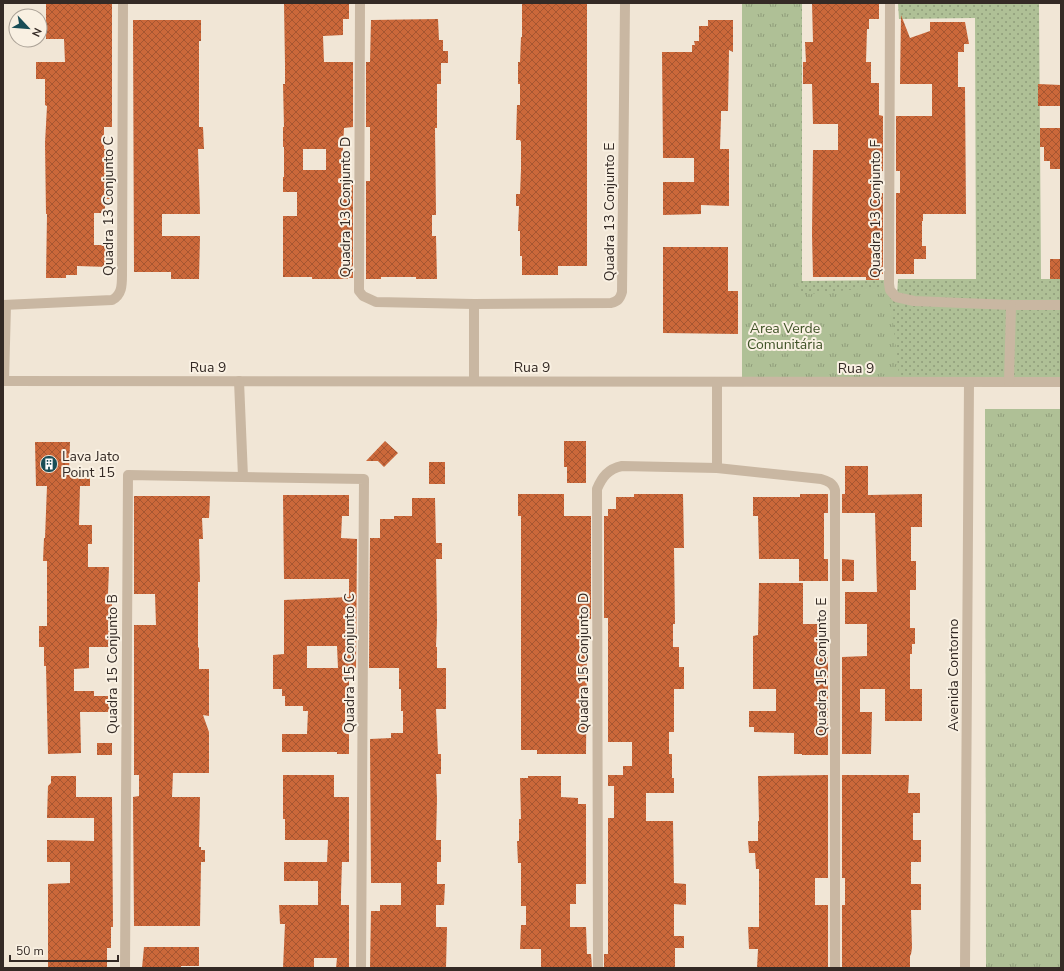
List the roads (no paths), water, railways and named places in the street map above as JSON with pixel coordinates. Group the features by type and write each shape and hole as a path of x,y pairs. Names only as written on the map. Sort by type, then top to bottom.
{"street":[{"name":"Quadra 13 Conjunto C","path":"5,305 112,300 120,293 122,275 123,3"},
{"name":"Quadra 13 Conjunto D","path":"360,3 359,291 364,296 376,302 474,304"},
{"name":"Quadra 13 Conjunto E","path":"474,304 611,303 620,299 622,292 624,3"},
{"name":"Quadra 13 Conjunto F","path":"890,3 888,284 890,290 896,297 914,301 1011,305 1061,305"},
{"path":"474,304 474,381"},
{"path":"4,381 5,305"},
{"path":"1009,382 1011,305"},
{"name":"Rua 9","path":"4,381 1061,382"},
{"path":"239,381 243,477"},
{"path":"717,382 717,468"},
{"name":"Avenida Contorno","path":"965,968 969,382"},
{"name":"Quadra 15 Conjunto D","path":"598,968 597,489 600,480 606,474 614,468 622,466 717,468"},
{"name":"Quadra 15 Conjunto E","path":"717,468 821,479 829,482 834,486 835,490 835,968"},
{"name":"Quadra 15 Conjunto B","path":"125,968 128,475 243,477"},
{"name":"Quadra 15 Conjunto C","path":"243,477 364,479 361,968"}],"place":[{"name":"Lava Jato Point 15","path":"49,464"}],"park label":[{"name":"Area Verde Comunitária","path":"785,336"}]}
